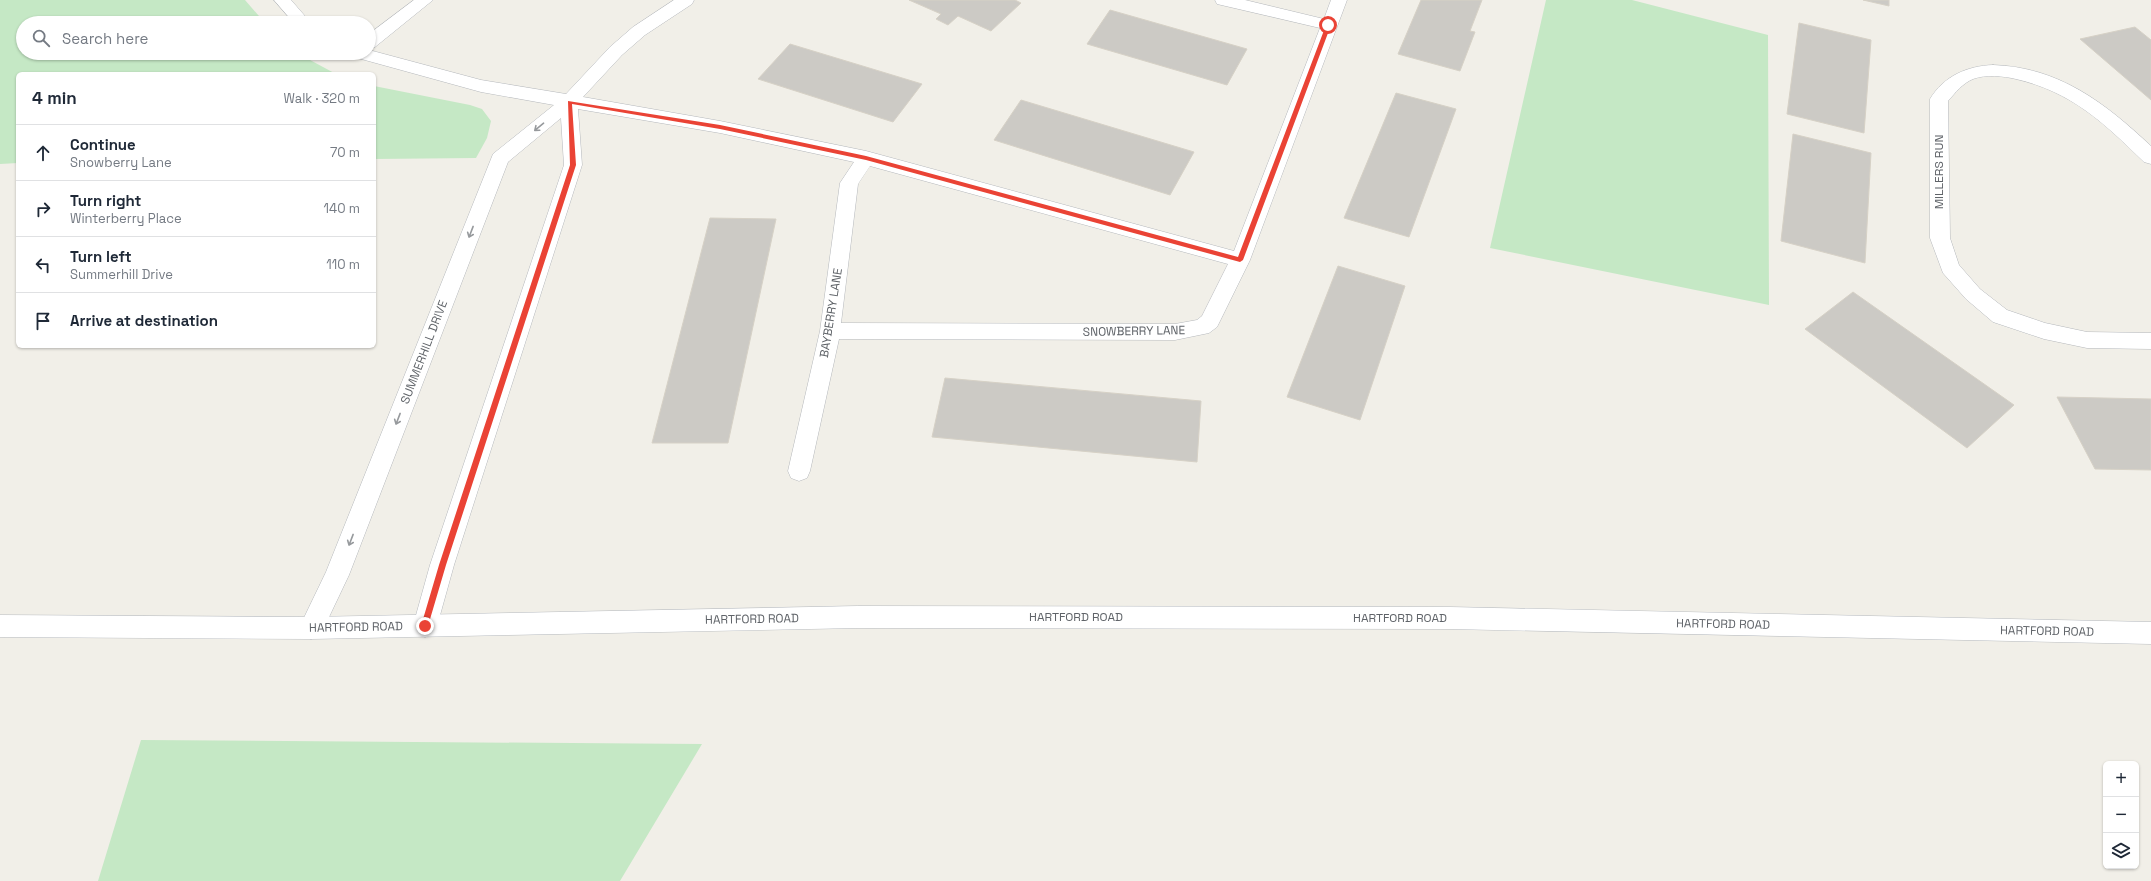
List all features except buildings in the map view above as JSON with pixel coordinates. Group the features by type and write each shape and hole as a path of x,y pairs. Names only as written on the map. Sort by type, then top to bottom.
{"street":[{"path":"282,0 297,16"},
{"path":"376,38 425,0"},
{"name":"SUMMERHILL DRIVE","path":"311,628 337,575 500,160 570,102 616,51 640,31 686,0"},
{"path":"1222,0 1328,25"},
{"name":"SNOWBERRY LANE","path":"830,331 1175,332 1189,331 1202,327 1210,321 1240,260 1328,25 1339,0"},
{"path":"376,57 481,86 720,127 866,158 1240,260"},
{"name":"MILLERS RUN","path":"2151,156 2097,107 2068,88 2038,77 2005,71 1982,71 1966,76 1939,99 1940,238 1950,268 1973,294 2000,316 2044,332 2087,340 2151,341"},
{"path":"425,626 442,565 573,165 570,102"},
{"name":"BAYBERRY LANE","path":"799,471 830,331 849,183 866,158"},
{"name":"HARTFORD ROAD","path":"0,626 311,628 858,617 1450,618 2151,633"}],"green space":[{"path":"0,0 245,0 259,16 16,16 16,60 310,60 332,72 16,72 16,163 0,164"},
{"path":"1546,0 1632,0 1768,35 1769,305 1490,248"},
{"path":"376,86 470,105 482,109 491,121 487,138 476,158 376,159"},
{"path":"141,740 702,744 620,881 98,881"}],"route":[{"path":"425,626 442,565 573,165 570,102 720,127 866,158 1240,260 1328,25"}]}
